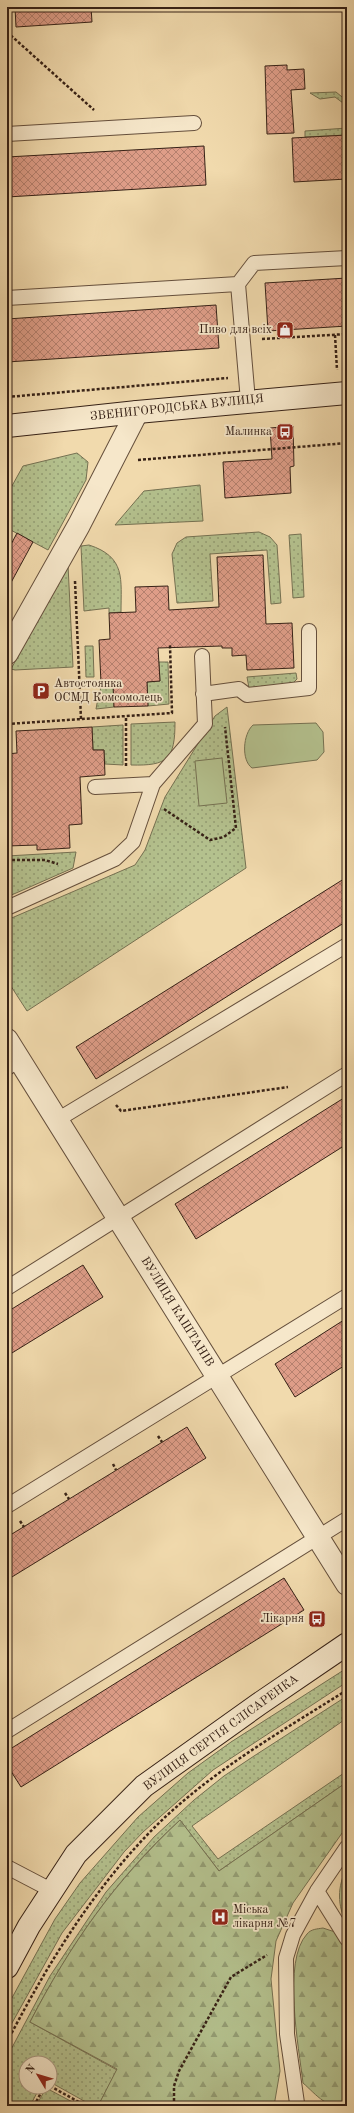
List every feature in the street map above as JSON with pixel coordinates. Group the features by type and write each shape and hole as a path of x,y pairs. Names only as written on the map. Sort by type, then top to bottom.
{"street":[{"name":"ЗВЕНИГОРОДСЬКА ВУЛИЦЯ","path":"7,426 347,392"},
{"path":"7,653 79,525 137,412"},
{"name":"ВУЛИЦЯ КАШТАНІВ","path":"7,1040 13,1064 57,1120 347,1584"},
{"name":"ВУЛИЦЯ СЕРГІЯ СЛІСАРЕНКА","path":"7,1967 51,1890 76,1854 144,1786 259,1704 347,1644"}],"lane":[{"path":"7,134 194,123"},
{"path":"248,401 238,284 254,263 347,258"},
{"path":"7,298 238,284"},
{"path":"203,694 239,689 247,695 309,688 309,631"},
{"path":"7,908 115,859 133,842 151,789 205,724 202,656"},
{"path":"95,787 126,786 151,789"},
{"path":"57,1120 347,945"},
{"path":"7,1288 119,1219 347,1074"},
{"path":"7,1506 347,1296"},
{"path":"7,1731 347,1519"},
{"path":"297,2105 287,2034 286,1958 291,1941 317,1891 347,1847"},
{"path":"7,1867 51,1890"},
{"path":"317,1891 347,1939"}],"path":[{"path":"7,32 113,128"},
{"path":"259,332 260,339 347,334"},
{"path":"335,335 337,370"},
{"path":"330,370 342,370"},
{"path":"7,397 245,377"},
{"path":"112,462 347,443"},
{"path":"74,573 81,719"},
{"path":"7,724 172,713 170,644"},
{"path":"151,789 162,808 210,840 224,837 236,828 221,691"},
{"path":"126,717 126,786"},
{"path":"7,860 45,860 59,864"},
{"path":"104,1092 121,1111 288,1086 307,1100"},
{"path":"7,2042 68,1933 102,1888 149,1833 220,1772 347,1690"},
{"path":"174,2106 174,2086 179,2071 231,1977 291,1941"},
{"path":"58,2090 86,2106"},
{"path":"34,2106 40,2095"}],"green space":[{"path":"336,92 347,101 347,106 335,97 320,99 310,93"},
{"path":"347,128 347,135 305,137 305,131"},
{"path":"77,453 88,462 86,480 48,550 7,528 7,495 23,466"},
{"path":"200,485 203,521 115,525 144,491"},
{"path":"259,532 270,537 277,545 281,603 271,604 267,550 210,554 213,601 177,603 172,554 177,543 186,537"},
{"path":"301,534 304,597 293,598 289,535"},
{"path":"89,545 110,556 119,571 121,579 121,612 109,613 109,608 84,611 81,546"},
{"path":"68,565 73,667 11,669"},
{"path":"85,646 93,646 94,677 86,677"},
{"path":"159,662 168,662 169,704 148,706 147,682 160,681"},
{"path":"296,673 297,679 292,684 249,688 247,677"},
{"path":"101,683 113,683 114,707 96,709"},
{"path":"227,707 246,868 27,1011 7,980 7,920 135,865 145,850 165,797 215,716"},
{"path":"175,722 173,744 171,752 167,758 161,762 153,764 131,765 131,724"},
{"path":"316,723 323,732 324,752 317,760 252,768 248,764 245,753 245,740 253,725"},
{"path":"123,725 123,765 105,764 104,750 93,750 92,727"},
{"path":"222,758 227,803 199,806 195,761"},
{"path":"76,852 73,868 7,897 7,856"},
{"path":"347,1668 347,1682 213,1770 143,1832 124,1852 62,1933 7,2032 7,2007 55,1919 80,1883 138,1817 188,1773 231,1742"},
{"path":"347,1696 347,1718 192,1826 218,1859 347,1771 347,1782 219,1871 180,1820 135,1865 96,1915 61,1967 30,2022 117,2070 98,2106 93,2106 58,2086 58,2055 18,2055 18,2095 36,2095 30,2106 7,2106 7,2057 50,1976 106,1892 154,1837 194,1800 224,1776"},
{"name":"Міська лікарня №7","path":"347,1782 347,1826 293,1903 276,1941 271,1979 280,2071 274,2106 98,2106 117,2069 30,2022 61,1966 114,1890 156,1843 180,1820 219,1871"},
{"path":"347,1868 347,1924 341,1910 340,1889 341,1882"},
{"path":"323,1928 335,1932 347,1948 347,2101 334,2105 323,2101 303,2083 294,2006 295,1964 299,1947 310,1931"},
{"path":"58,2094 80,2106 36,2106 42,2095"}],"building":[{"path":"15,7 91,7 92,22 16,27"},
{"path":"287,65 287,70 304,69 305,89 291,90 294,133 267,134 265,66"},
{"path":"347,135 347,179 294,182 292,138"},
{"path":"204,146 206,185 7,197 7,157"},
{"path":"347,278 347,326 268,331 265,283"},
{"path":"216,305 219,348 7,362 7,319"},
{"path":"293,426 294,466 290,467 291,493 225,498 223,462 272,459 270,428"},
{"path":"17,533 33,542 7,590 7,552"},
{"path":"263,555 266,624 292,623 294,668 247,670 246,655 232,656 232,648 222,648 222,646 158,648 160,681 147,682 148,706 114,707 113,683 101,683 99,640 110,639 109,613 136,612 135,587 168,586 169,610 219,607 217,557"},
{"path":"92,727 93,750 104,750 105,775 80,777 82,824 69,825 70,848 37,850 37,845 7,846 7,754 17,753 16,731"},
{"path":"347,877 347,921 96,1079 76,1047"},
{"path":"347,1096 347,1144 196,1239 175,1204"},
{"path":"83,1265 103,1297 7,1356 7,1312"},
{"path":"347,1318 347,1364 295,1397 275,1364"},
{"path":"187,1427 206,1458 7,1580 7,1537"},
{"path":"284,1578 304,1610 21,1787 7,1765 7,1751"}],"place":[{"name":"Пиво для всіх","path":"285,330"},
{"name":"Малинка","path":"285,432"},
{"name":"Автостоянка ОСМД Комсомолець","path":"41,691"},
{"name":"Лікарня","path":"317,1619"},
{"name":"Міська лікарня №7","path":"220,1917"}]}
